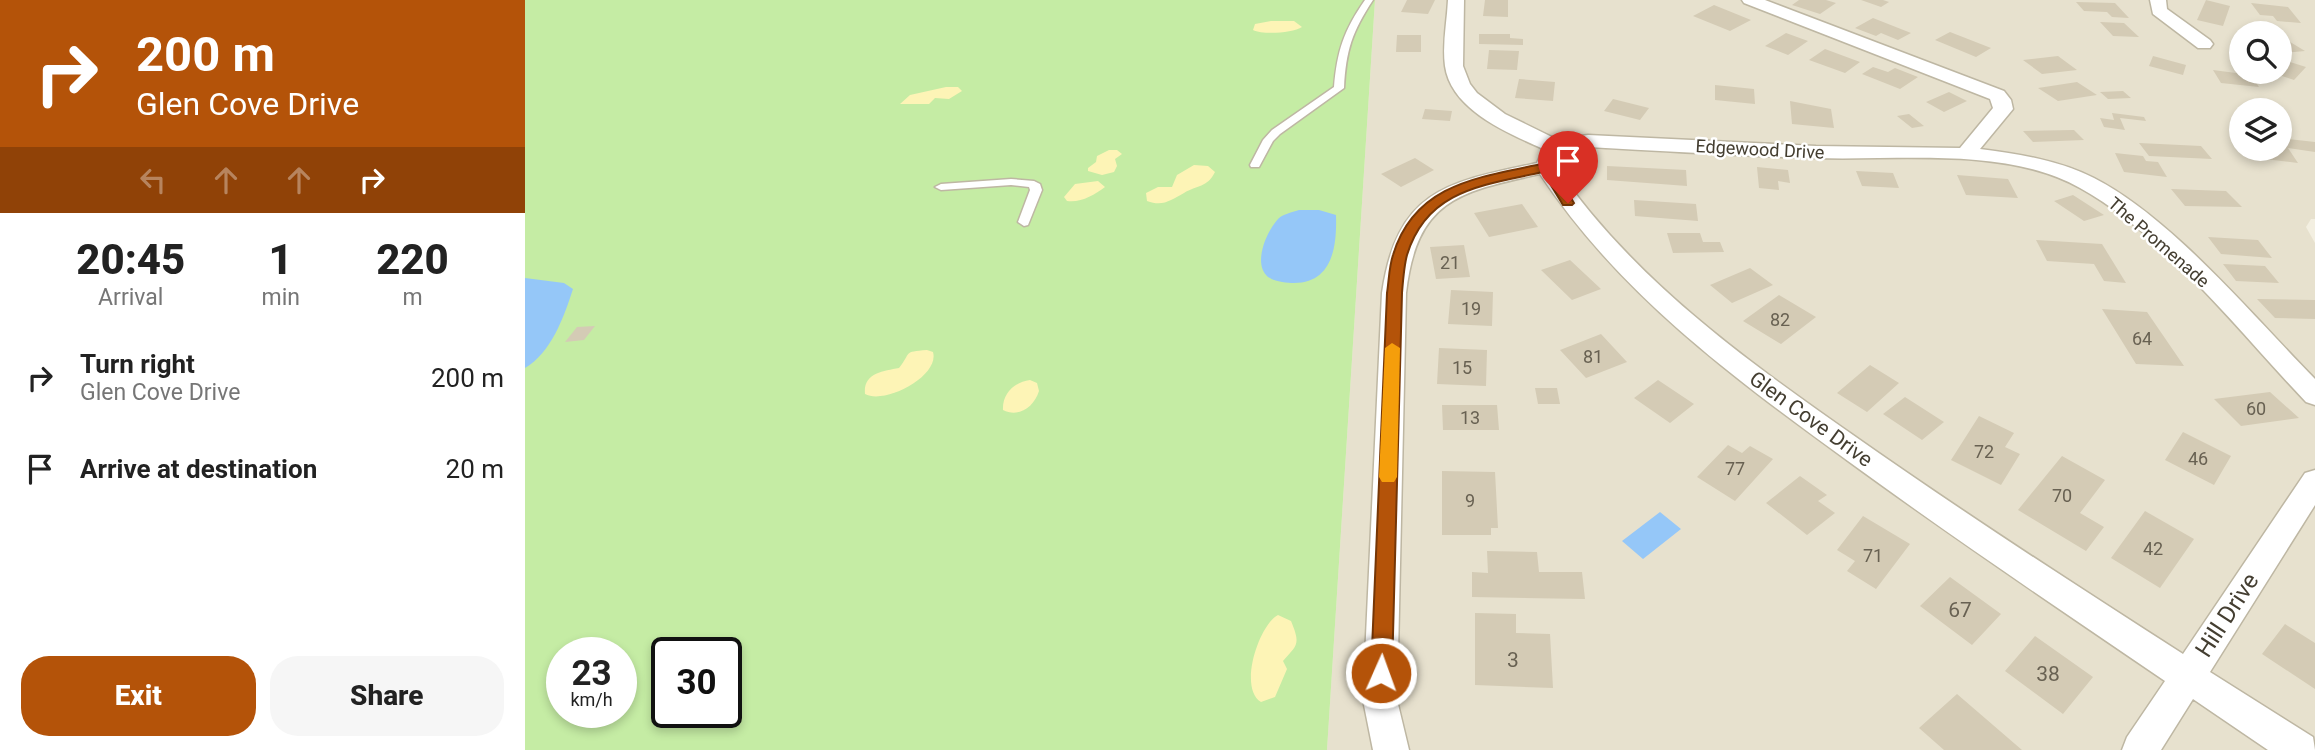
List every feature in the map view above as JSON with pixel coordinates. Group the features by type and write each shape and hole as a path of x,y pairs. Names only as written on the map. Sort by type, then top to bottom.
{"street":[{"path":"1456,0 1456,78 1482,106 1550,157"},
{"path":"2158,0 2159,11 2204,44"},
{"path":"1761,1 1997,95 2002,100 2004,109 1967,152"},
{"name":"Edgewood Drive","path":"1550,157 1573,141 1830,153 1967,152"},
{"name":"The Promenade","path":"1967,152 2046,167 2083,182 2118,201 2182,257 2315,395"},
{"path":"1391,750 1380,700 1394,293 1400,256 1410,230 1440,197 1469,184 1550,157"},
{"name":"Glen Cove Drive","path":"1550,157 1568,203 1596,237 1648,291 1697,334 1849,448 2011,560 2300,750"},
{"name":"Hill Drive","path":"2140,750 2315,481"}],"lane":[{"path":"1255,164 1268,140 1276,132 1339,88 1341,61 1351,27 1369,0"},
{"path":"941,187 1011,181 1034,184 1036,190 1024,222"}],"shaded area":[{"path":"1375,0 2315,0 2315,219 2311,219 2306,227 2315,243 2315,750 1327,750"}],"green space":[{"path":"525,0 1375,0 1327,750 525,750"}],"sand":[{"path":"1294,21 1302,27 1278,33 1253,30 1255,24"},
{"path":"958,87 962,91 949,99 935,98 929,104 900,104 910,95"},
{"path":"1109,150 1117,150 1122,154 1115,159 1117,166 1114,172 1102,175 1088,171 1096,162 1097,156"},
{"path":"1194,165 1208,166 1215,172 1205,184 1171,200 1162,203 1147,201 1146,193 1158,187 1172,187 1177,175"},
{"path":"1098,181 1105,187 1087,198 1067,201 1064,197 1075,184"},
{"path":"911,352 933,352 933,361 920,379 897,392 874,396 865,394 867,382 875,374 899,368"},
{"path":"1030,380 1037,383 1039,391 1034,402 1020,412 1003,410 1010,390 1019,383"},
{"path":"1278,615 1291,621 1297,640 1283,661 1287,669 1275,697 1261,702 1254,695 1251,671 1258,643 1271,621"}],"water":[{"path":"1299,210 1319,210 1336,215 1330,260 1317,277 1307,281 1291,283 1274,280 1263,271 1263,247 1279,218"},
{"path":"525,278 564,283 573,289 561,322 549,344 525,368"},
{"path":"1660,512 1681,529 1643,559 1622,541"}],"building":[{"path":"1407,0 1435,0 1428,14 1401,12"},
{"path":"1485,0 1508,0 1508,17 1483,16"},
{"path":"1799,0 1826,0 1836,3 1820,14 1792,5"},
{"path":"1861,0 1883,0 1889,2 1881,7"},
{"path":"2206,0 2230,6 2223,26 2197,20"},
{"path":"2076,2 2115,3 2129,18 2112,17 2107,12 2084,11"},
{"path":"2251,3 2288,7 2301,23 2277,21 2273,16 2260,15"},
{"path":"1714,5 1751,20 1730,31 1693,16"},
{"path":"1873,18 1911,33 1898,40 1881,33 1876,36 1855,28"},
{"path":"2100,22 2124,23 2139,37 2113,36"},
{"path":"1950,32 1991,48 1976,57 1935,40"},
{"path":"1786,33 1808,41 1788,55 1765,46"},
{"path":"1479,34 1510,34 1510,38 1523,39 1523,45 1479,44"},
{"path":"1397,35 1421,35 1421,52 1396,52"},
{"path":"2292,43 2305,51 2292,52"},
{"path":"1825,49 1860,62 1845,73 1809,60"},
{"path":"1489,50 1519,51 1517,70 1487,69"},
{"path":"2058,56 2077,70 2042,74 2023,60"},
{"path":"2153,56 2186,65 2183,75 2149,66"},
{"path":"2292,63 2306,67 2294,80"},
{"path":"1873,67 1888,72 1895,68 1918,77 1900,89 1862,74"},
{"path":"2213,70 2229,72 2229,84 2221,83"},
{"path":"1519,79 1555,82 1553,101 1515,98"},
{"path":"2077,82 2097,95 2058,101 2038,88"},
{"path":"2230,84 2257,84 2259,87"},
{"path":"1715,85 1754,89 1755,104 1715,100"},
{"path":"2123,91 2131,98 2108,99 2100,92"},
{"path":"1949,92 1967,101 1944,112 1926,102"},
{"path":"1613,99 1649,108 1640,120 1604,111"},
{"path":"1790,101 1831,109 1834,128 1792,124"},
{"path":"1425,109 1452,111 1450,121 1422,119"},
{"path":"2112,113 2144,117 2146,121 2120,118 2125,130 2104,127 2100,118 2114,120"},
{"path":"1909,114 1924,126 1912,128 1897,116"},
{"path":"2074,130 2084,140 2033,142 2023,131"},
{"path":"2292,139 2315,142 2315,152 2292,149"},
{"path":"2139,143 2201,146 2212,159 2149,156"},
{"path":"2115,153 2143,156 2146,161 2158,162 2167,177 2124,172"},
{"path":"2292,154 2298,163 2282,161 2292,161"},
{"path":"1415,158 1434,170 1401,187 1381,174"},
{"path":"1607,166 1686,170 1687,186 1607,180"},
{"path":"1757,167 1788,170 1790,183 1778,181 1779,190 1759,188"},
{"path":"1856,171 1893,173 1899,188 1862,186"},
{"path":"1957,175 2008,179 2018,198 1966,195"},
{"path":"2171,189 2226,191 2242,207 2185,206"},
{"path":"2073,195 2104,215 2084,221 2054,201"},
{"path":"1634,200 1696,204 1698,221 1635,216"},
{"path":"1522,204 1538,227 1489,237 1474,213"},
{"path":"1667,233 1700,233 1703,242 1720,242 1724,252 1673,253"},
{"path":"2208,237 2258,240 2272,258 2221,254"},
{"path":"2036,240 2102,244 2126,283 2104,281 2094,264 2047,261"},
{"path":"1464,245 1470,277 1436,279 1430,247"},
{"path":"1570,260 1601,289 1572,300 1541,270"},
{"path":"2223,264 2265,266 2279,283 2236,281"},
{"path":"1750,268 1773,285 1732,303 1710,285"},
{"path":"1451,290 1493,292 1492,326 1448,324"},
{"path":"1779,295 1816,317 1781,344 1743,321"},
{"path":"2257,299 2315,300 2315,319 2275,318"},
{"path":"2102,309 2147,312 2184,366 2136,364"},
{"path":"595,326 584,340 565,342 577,327"},
{"path":"1601,334 1627,362 1586,378 1560,350"},
{"path":"1439,348 1487,350 1486,386 1437,384"},
{"path":"1870,365 1899,383 1867,412 1837,393"},
{"path":"1658,380 1694,404 1670,423 1634,398"},
{"path":"1535,388 1557,388 1560,404 1538,404"},
{"path":"2270,392 2299,418 2241,426 2214,399"},
{"path":"1905,397 1944,422 1922,440 1883,414"},
{"path":"1442,405 1497,405 1499,430 1443,430"},
{"path":"1979,416 2014,433 2005,447 2020,454 2001,485 1951,460"},
{"path":"2183,432 2231,456 2214,485 2165,460"},
{"path":"1728,445 1742,453 1750,446 1773,459 1735,501 1697,477"},
{"path":"2062,456 2105,480 2080,513 2104,527 2086,551 2018,510"},
{"path":"1442,471 1495,472 1498,528 1491,528 1491,535 1442,535"},
{"path":"1800,476 1827,495 1818,501 1835,513 1807,535 1766,503"},
{"path":"2145,511 2194,539 2160,588 2111,558"},
{"path":"1863,516 1910,544 1876,589 1847,571 1855,561 1837,550"},
{"path":"1487,551 1537,552 1539,572 1582,572 1585,599 1472,597 1472,572 1488,573"},
{"path":"1950,577 2001,614 1972,645 1920,606"},
{"path":"1475,613 1516,614 1516,633 1550,634 1553,688 1475,685"},
{"path":"2285,624 2315,643 2315,689 2262,654"},
{"path":"2035,636 2093,677 2063,714 2005,671"},
{"path":"1957,694 2022,750 1944,750 1919,728"}],"slow traffic":[{"path":"1388,477 1392,348"}],"route":[{"path":"1381,673 1394,293 1400,256 1410,230 1440,197 1469,184 1546,167 1568,203"}]}
